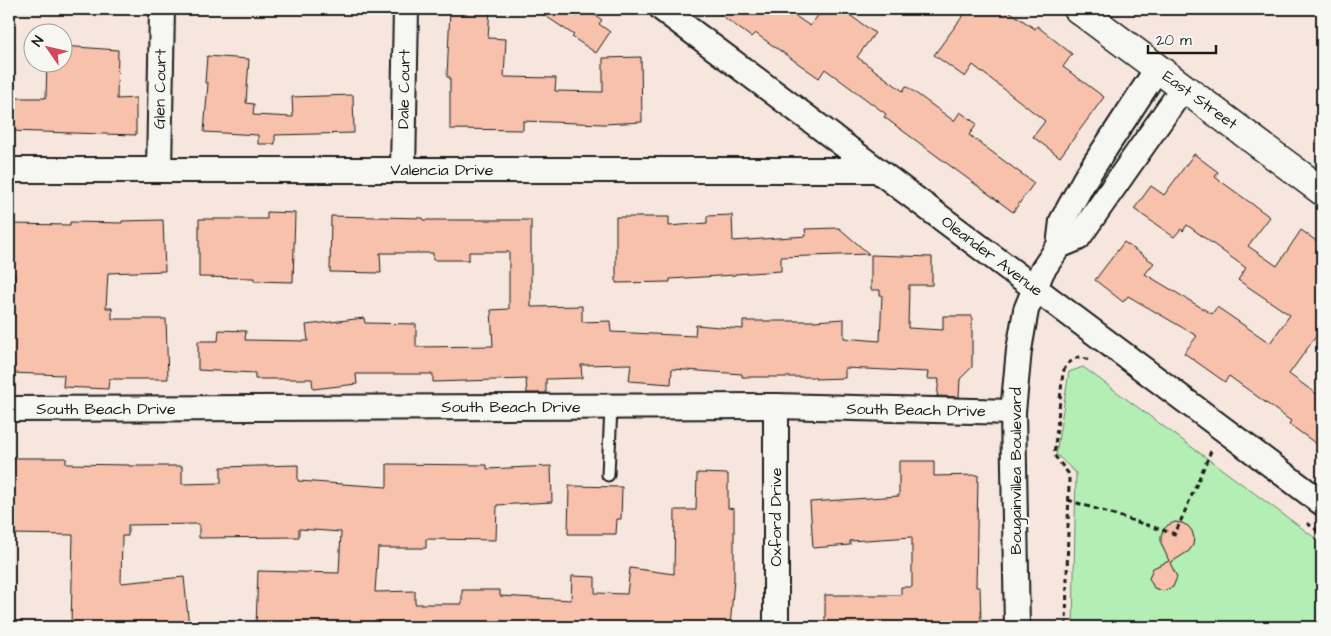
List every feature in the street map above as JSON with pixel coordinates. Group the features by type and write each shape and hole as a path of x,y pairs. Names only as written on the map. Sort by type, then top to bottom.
{"main road":[{"name":"East Street","path":"1078,9 1322,192"}],"street":[{"name":"Glen Court","path":"159,170 162,9"},
{"name":"Dale Court","path":"403,170 406,9"},
{"name":"Oleander Avenue","path":"662,9 1322,503"},
{"path":"1157,69 1085,178 1062,221 1059,246 1078,238 1183,88"},
{"name":"Valencia Drive","path":"9,170 875,170"},
{"name":"Bougainvillea Boulevard","path":"1017,627 1013,412 1019,350 1026,310 1042,271 1059,246"},
{"name":"South Beach Drive","path":"9,410 776,406 1013,412"},
{"name":"Oxford Drive","path":"776,406 776,627"}],"lane":[{"path":"608,475 611,407"}],"path":[{"path":"1066,627 1069,480 1068,473 1054,455 1063,372 1067,364 1078,357 1091,361"},
{"path":"1068,500 1175,534 1211,451 1204,446"},
{"path":"1306,522 1322,534"}],"green space":[{"path":"1083,367 1322,543 1322,627 1073,627 1076,473 1056,454 1069,372"}],"building":[{"path":"450,9 490,9 488,38 506,39 504,77 556,78 555,91 603,92 603,58 641,57 642,122 604,124 523,121 523,130 450,129 450,77 447,77"},
{"path":"535,9 586,9 602,20 599,24 610,32 596,53 572,37 574,35"},
{"path":"713,9 785,9 810,26 823,9 841,9 875,33 857,57 903,91 906,86 954,121 960,112 977,124 969,135 1034,183 1013,212 884,117 886,114 825,69 819,78 755,33 751,37"},
{"path":"968,9 1006,9 1035,29 1037,26 1072,54 1063,67 1104,97 1060,157 1033,137 1045,121 973,65 965,77 934,55"},
{"path":"72,47 118,50 117,99 136,98 136,135 9,131 9,98 46,97 47,72 72,72"},
{"path":"207,56 249,59 246,103 254,104 253,115 293,117 292,97 353,95 354,133 275,135 275,144 258,144 258,135 204,132 208,83 205,83"},
{"path":"1194,154 1218,172 1215,177 1270,217 1248,246 1277,266 1301,230 1322,245 1322,328 1289,374 1322,398 1322,448 1289,424 1291,421 1229,376 1225,382 1184,353 1197,336 1128,296 1123,302 1095,280 1124,242 1154,263 1145,274 1212,314 1217,307 1270,343 1290,315 1238,280 1246,268 1187,225 1183,231 1181,229 1174,237 1134,209 1151,186 1164,195"},
{"path":"267,212 295,213 293,282 254,281 254,278 199,277 199,219 267,219"},
{"path":"732,215 733,241 806,236 805,229 839,228 869,254 781,257 781,271 670,279 670,282 616,283 616,217 669,217 669,226 707,223 707,216"},
{"path":"331,216 423,218 423,220 531,220 531,307 582,306 582,322 610,321 611,332 695,336 696,325 743,329 743,321 844,319 844,338 880,341 882,295 880,295 880,290 871,290 871,255 932,257 932,285 909,285 908,328 943,330 943,316 972,316 972,367 960,379 959,397 937,396 939,379 927,379 928,372 845,368 845,378 815,379 815,377 742,377 742,374 672,369 671,384 629,381 631,364 581,365 582,378 546,379 546,393 527,393 526,379 433,382 433,374 356,374 357,384 313,389 312,379 255,379 255,373 198,370 198,341 218,341 219,330 246,331 245,340 308,341 306,325 364,318 365,323 416,324 416,347 493,346 491,310 509,309 509,252 469,252 469,260 433,260 433,253 380,253 381,273 330,272"},
{"path":"163,220 165,271 108,273 106,308 112,308 112,319 166,319 168,379 109,379 108,389 63,387 64,375 10,373 15,274 9,274 9,224 70,225 70,222 122,223 122,221"},
{"path":"12,458 66,458 66,464 182,466 182,484 221,483 221,467 298,465 298,481 387,487 387,464 487,465 487,469 551,466 552,502 497,505 496,540 426,539 426,548 378,548 375,592 415,591 415,604 462,604 462,590 500,590 500,596 571,600 572,576 595,577 595,593 627,594 630,568 674,574 675,510 696,510 697,473 728,474 728,508 734,509 734,579 730,627 256,627 258,571 339,573 341,532 299,529 299,537 199,538 199,524 128,525 128,536 122,536 121,583 184,577 189,627 71,627 73,535 10,534"},
{"path":"899,461 934,461 934,476 978,475 976,587 980,587 981,623 825,627 825,595 901,595 901,587 912,587 912,537 850,541 850,545 813,548 810,502 899,496"},
{"path":"569,486 622,487 621,519 617,519 616,534 568,534"},
{"path":"1175,522 1188,526 1192,531 1193,545 1189,551 1170,563 1177,577 1173,587 1163,591 1154,588 1149,578 1153,568 1169,561 1161,543 1161,536 1163,530 1168,525"}]}
